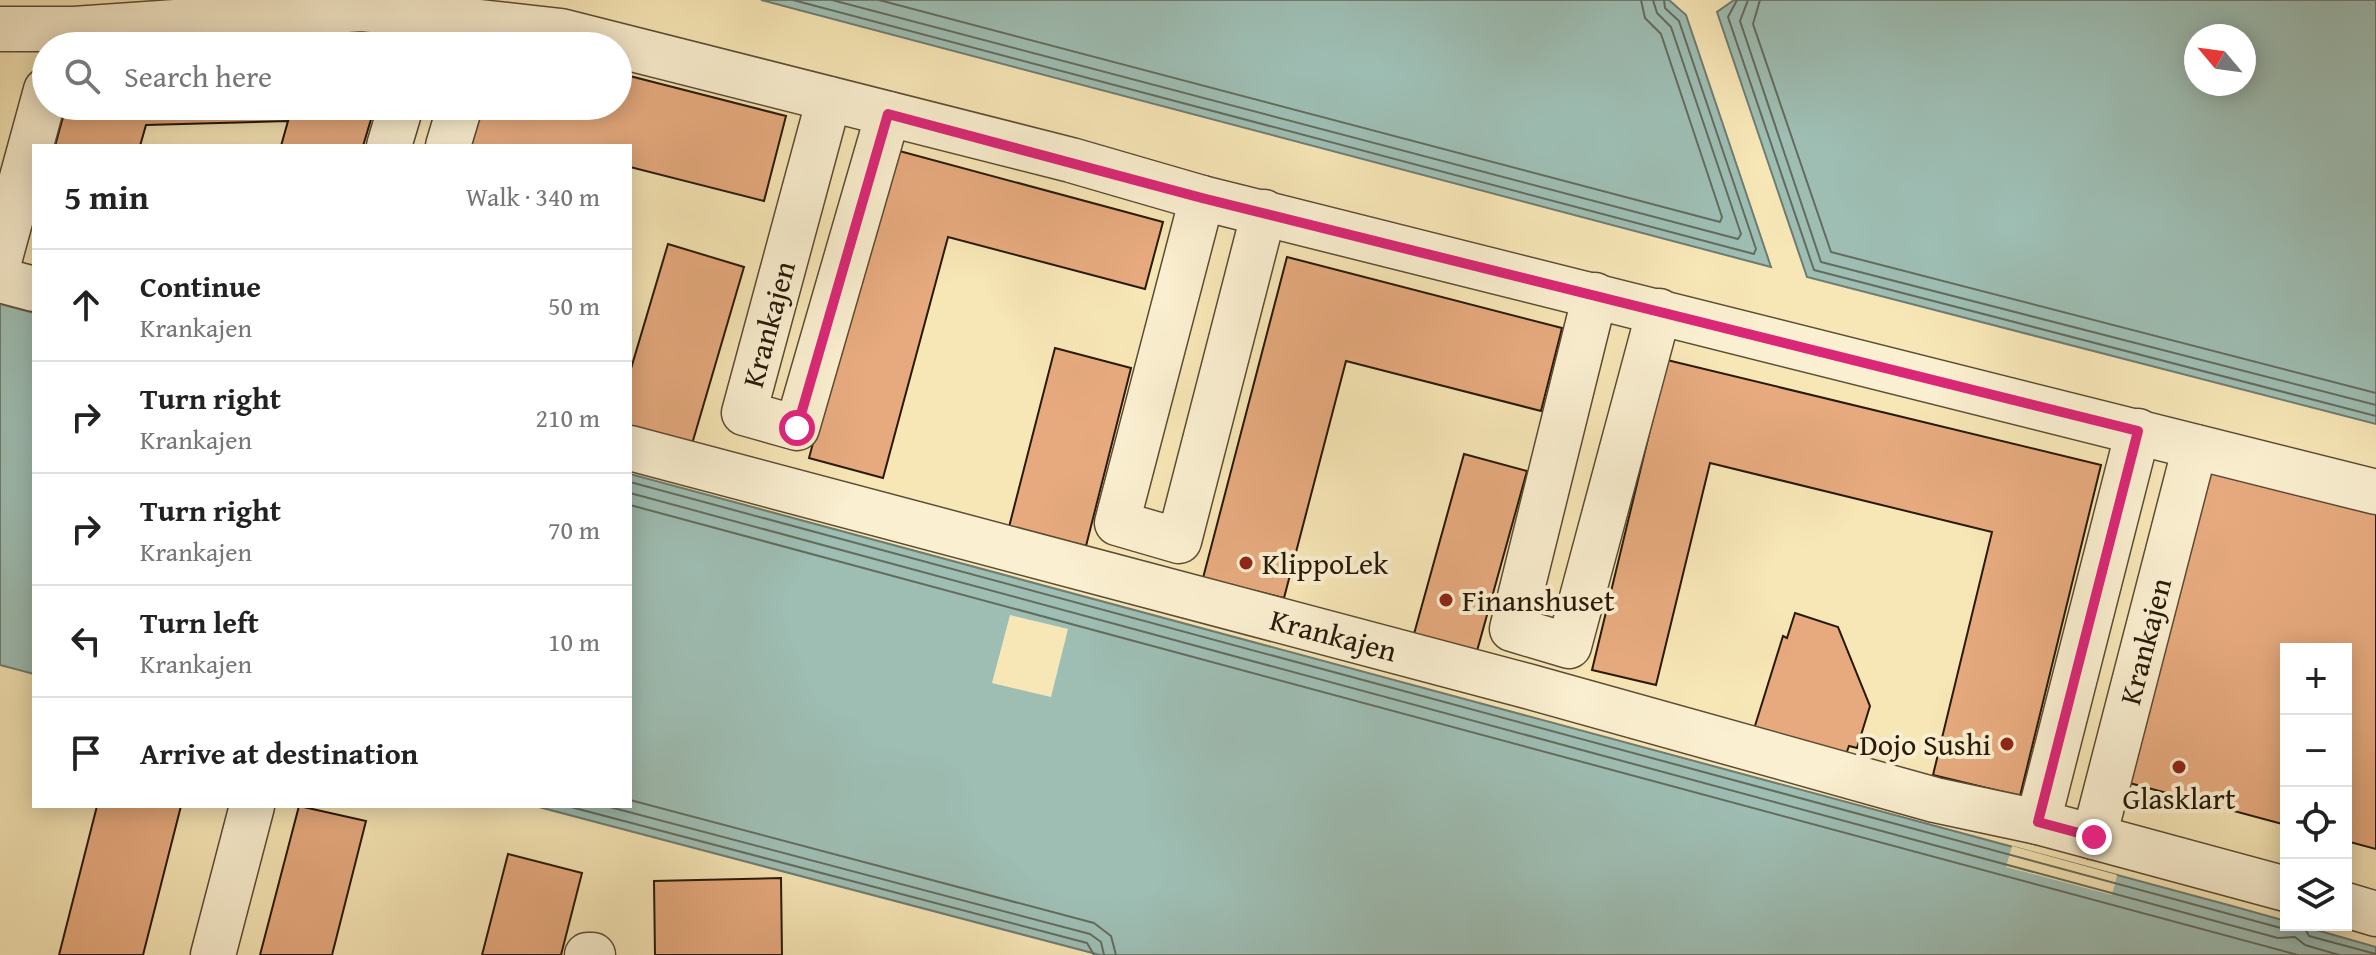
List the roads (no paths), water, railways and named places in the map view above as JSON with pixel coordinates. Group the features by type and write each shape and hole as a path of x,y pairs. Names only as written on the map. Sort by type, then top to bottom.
{"street":[{"path":"115,32 361,9 423,31"},
{"path":"0,29 32,33"},
{"path":"535,32 565,32"},
{"path":"632,49 1202,198 2376,492"},
{"name":"Krankajen","path":"829,99 744,413 797,428 888,114"},
{"path":"0,258 38,120"},
{"path":"390,144 397,120"},
{"path":"449,144 456,120"},
{"path":"1202,198 1117,523 1179,541 1264,212"},
{"path":"0,280 32,288"},
{"path":"1595,295 1512,629 1569,646 1659,311"},
{"name":"Krankajen","path":"2038,822 2138,431"},
{"name":"Krankajen","path":"2094,837 2195,447"},
{"name":"Krankajen","path":"632,449 1527,686 1935,800 2038,822 2280,887"},
{"path":"213,955 251,808"},
{"path":"2352,907 2376,914"}],"water":[{"path":"761,0 1669,0 1686,15 1771,267"},
{"path":"1734,0 2376,0 2376,424 1807,277 1717,12"},
{"path":"0,304 32,312 32,673 0,665"},
{"path":"632,475 2232,906 2280,919 2280,931 2320,931 2376,947 2376,955 1100,955 543,808 632,808"}],"place":[{"name":"KlippoLek","path":"1246,563"},
{"name":"Finanshuset","path":"1446,600"},
{"name":"Dojo Sushi","path":"2007,744"},
{"name":"Glasklart","path":"2179,767"}]}
